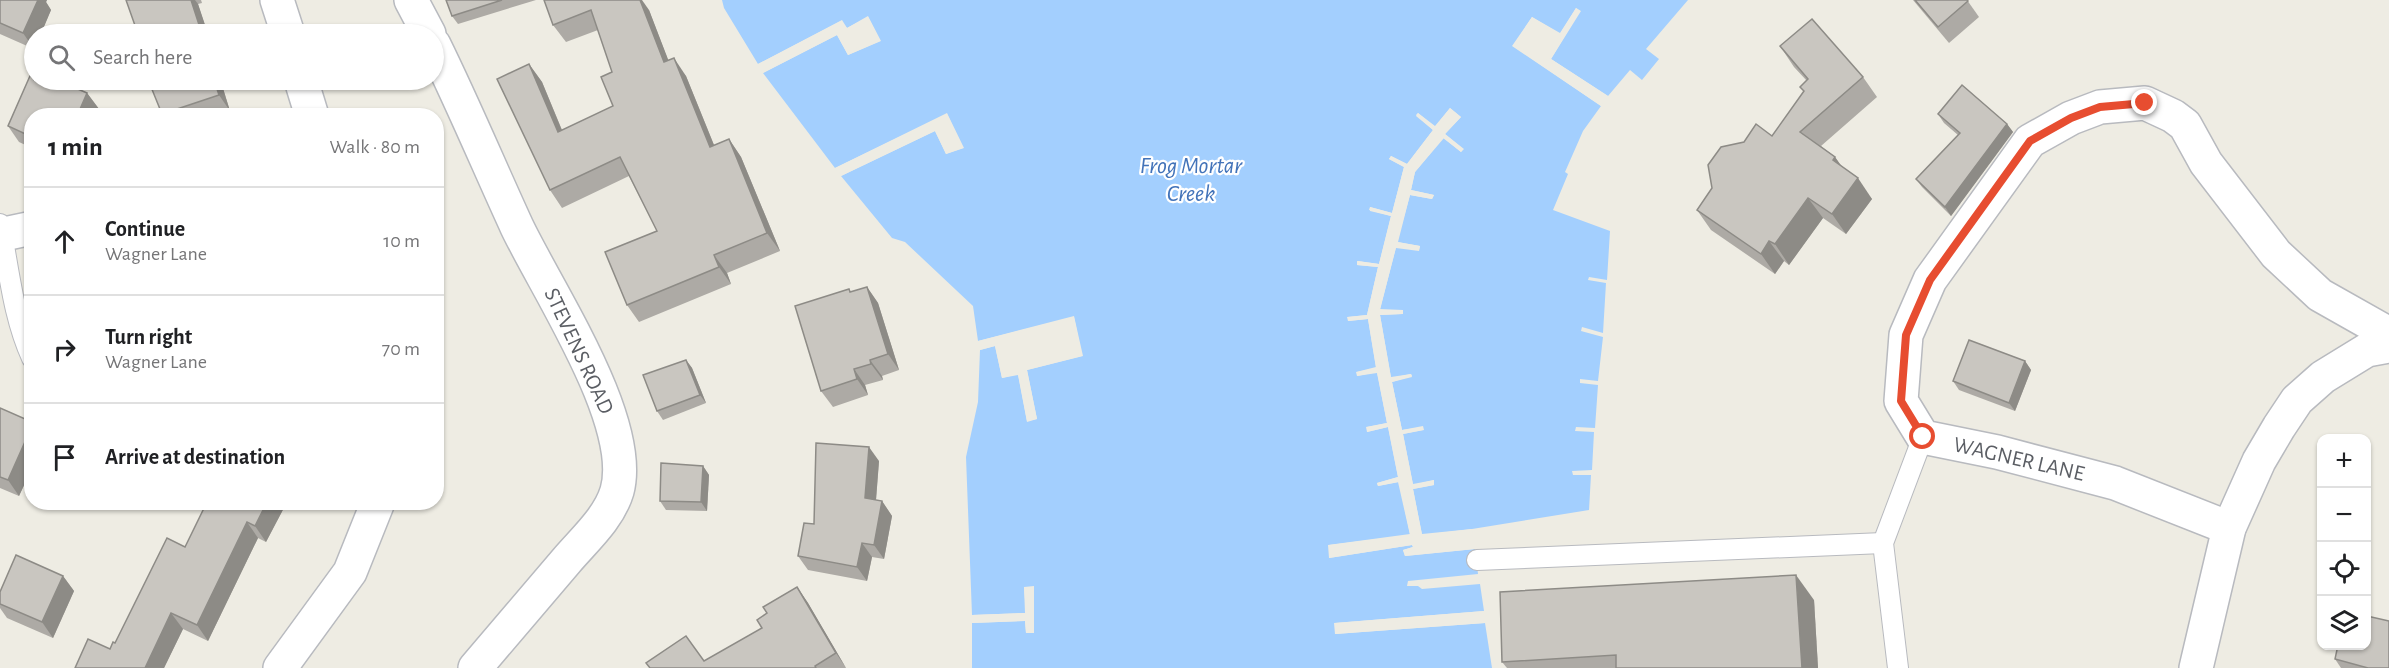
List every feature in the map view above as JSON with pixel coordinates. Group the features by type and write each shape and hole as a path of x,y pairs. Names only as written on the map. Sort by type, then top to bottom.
{"street":[{"path":"277,0 285,24"},
{"path":"411,0 424,24"},
{"name":"STEVENS ROAD","path":"444,67 519,229 597,383 614,427 620,464 617,491 602,520 475,668"},
{"path":"304,90 310,108"},
{"name":"WAGNER LANE","path":"2229,528 2115,483 1997,452 1923,437 1901,401 1906,335 1930,280 2030,141 2071,118 2100,107 2145,103 2173,116 2185,125 2206,163 2276,254 2320,295 2389,334"},
{"path":"2196,668 2229,528 2259,461 2297,400 2323,377 2367,350 2389,346"},
{"path":"280,668 350,572 375,510"}],"lane":[{"path":"8,231 14,295 24,337"},
{"path":"1898,668 1883,543 1923,437"},
{"path":"1477,560 1883,543"}],"water":[{"name":"Frog Mortar Creek","path":"722,0 1688,0 1646,49 1659,59 1642,80 1630,70 1608,96 1551,59 1580,11 1576,8 1560,34 1532,17 1513,46 1601,106 1583,131 1565,172 1568,174 1553,210 1610,231 1607,280 1589,277 1588,280 1606,283 1603,333 1582,327 1581,331 1603,337 1598,381 1580,379 1580,383 1598,385 1595,428 1576,427 1575,431 1594,432 1592,470 1572,471 1573,475 1591,475 1589,510 1422,535 1413,489 1434,485 1434,480 1413,485 1403,434 1423,430 1423,427 1402,430 1392,382 1412,376 1411,374 1391,378 1380,315 1402,314 1402,310 1380,310 1396,247 1419,250 1420,246 1397,242 1410,195 1432,199 1434,195 1411,190 1415,172 1444,138 1461,152 1463,149 1445,134 1461,117 1450,108 1435,127 1418,113 1416,116 1433,130 1407,164 1391,156 1389,159 1404,167 1392,213 1370,207 1370,211 1391,216 1379,264 1358,261 1357,265 1378,267 1367,315 1348,317 1348,321 1368,319 1376,368 1357,372 1357,376 1377,372 1387,423 1367,427 1367,432 1388,427 1398,477 1377,483 1378,486 1398,482 1410,535 1329,545 1329,558 1412,545 1413,547 1403,550 1405,556 1475,549 1478,574 1408,581 1407,586 1418,586 1422,589 1480,584 1484,611 1335,623 1335,634 1485,623 1492,668 972,668 972,623 1025,621 1026,633 1034,633 1034,587 1024,587 1026,613 972,615 966,457 978,402 980,350 995,346 1002,378 1018,374 1027,421 1037,419 1027,370 1082,356 1074,317 978,341 973,306 905,242 892,238 841,176 935,131 946,154 963,148 947,114 835,168 763,73 837,35 848,55 880,41 868,17 847,28 841,21 758,64 724,8"}],"pier":[{"path":"1576,8 1581,11 1551,59 1608,96 1606,99 1548,61 1562,36 1533,21 1517,45 1603,103 1601,106 1512,46 1532,17 1560,33"},
{"path":"868,16 881,41 848,55 837,35 763,73 761,70 836,32 839,33 850,51 876,39 867,21 847,31 841,24 759,67 758,64 842,20 847,28"},
{"path":"1450,108 1461,117 1445,134 1464,149 1461,152 1443,138 1415,172 1411,190 1434,195 1432,199 1410,195 1398,242 1420,246 1419,251 1396,248 1380,309 1403,310 1403,314 1380,315 1391,377 1411,374 1412,377 1392,382 1402,430 1423,426 1424,430 1403,434 1413,484 1434,480 1434,485 1413,489 1422,534 1472,529 1473,532 1422,538 1419,536 1377,315 1413,171 1457,117 1451,112 1407,167 1369,316 1413,536 1331,548 1332,555 1412,542 1416,549 1407,553 1475,546 1475,549 1405,556 1403,550 1413,547 1412,545 1329,558 1328,545 1410,534 1399,482 1378,486 1377,483 1398,477 1388,427 1367,432 1366,427 1387,423 1377,373 1357,376 1356,372 1376,367 1368,319 1348,321 1347,317 1367,315 1378,267 1357,265 1357,261 1379,264 1391,216 1369,210 1370,207 1392,213 1404,167 1389,159 1391,156 1407,164 1433,130 1416,115 1418,113 1435,126"},
{"path":"947,113 964,148 946,154 935,131 841,176 839,173 934,128 938,130 947,151 960,146 946,117 837,171 835,168"},
{"path":"1074,316 1083,356 1027,370 1037,419 1027,422 1018,375 1002,378 995,346 980,350 979,347 997,343 1004,375 1020,372 1030,418 1033,417 1024,369 1079,354 1072,320 979,343 978,341"},
{"path":"1034,586 1034,633 1026,633 1025,621 972,623 972,620 1026,618 1029,630 1031,630 1031,589 1027,590 1029,613 1027,615 972,618 972,615 1025,613 1024,587"},
{"path":"1484,611 1484,614 1338,626 1338,631 1485,620 1485,623 1335,634 1334,623"}],"building":[{"path":"0,0 38,0 27,24 24,24 23,33 0,23"},
{"path":"126,0 191,0 199,24 134,24"},
{"path":"446,0 502,0 452,16"},
{"path":"544,0 640,0 664,62 674,58 710,147 729,139 767,233 714,255 719,267 627,305 605,252 657,231 620,157 550,190 497,79 529,64 558,132 613,106 601,77 612,72 591,10 553,25"},
{"path":"1915,0 1967,0 1968,1 1938,27"},
{"path":"1812,19 1863,77 1800,132 1835,157 1833,160 1858,178 1832,214 1808,198 1775,244 1769,241 1761,254 1697,210 1712,188 1708,165 1721,147 1744,142 1756,124 1772,136 1804,91 1800,87 1808,79 1780,46"},
{"path":"1962,85 2007,124 1945,207 1916,179 1960,133 1938,114"},
{"path":"24,90 80,90 87,93 80,108 24,108 24,133 8,126"},
{"path":"152,90 217,90 219,95 180,108 160,108"},
{"path":"867,287 888,354 870,360 871,364 854,369 857,379 821,391 795,306 849,289 850,292"},
{"path":"1969,340 2025,361 2009,403 1953,381"},
{"path":"686,360 700,395 657,411 643,375"},
{"path":"0,408 24,418 24,444 8,480 0,477"},
{"path":"816,443 869,447 865,498 882,501 874,545 862,543 857,567 798,556 804,523 814,524"},
{"path":"661,463 703,466 701,502 660,501"},
{"path":"203,510 263,510 255,526 247,522 197,625 171,613 145,668 75,668 88,639 110,649 113,642 115,643 167,538 185,547"},
{"path":"16,555 63,576 42,622 0,604 0,592"},
{"path":"1796,575 1802,668 1616,668 1616,655 1502,662 1500,592"},
{"path":"797,587 836,653 815,666 816,668 650,668 646,663 686,636 704,661 762,628 757,620 767,613 763,607"},
{"path":"2371,617 2389,621 2389,668 2368,668 2335,659 2337,650 2371,650"}],"route":[{"path":"1923,437 1901,401 1906,335 1930,280 1980,207 2030,141 2071,118 2100,107 2145,103"}]}
